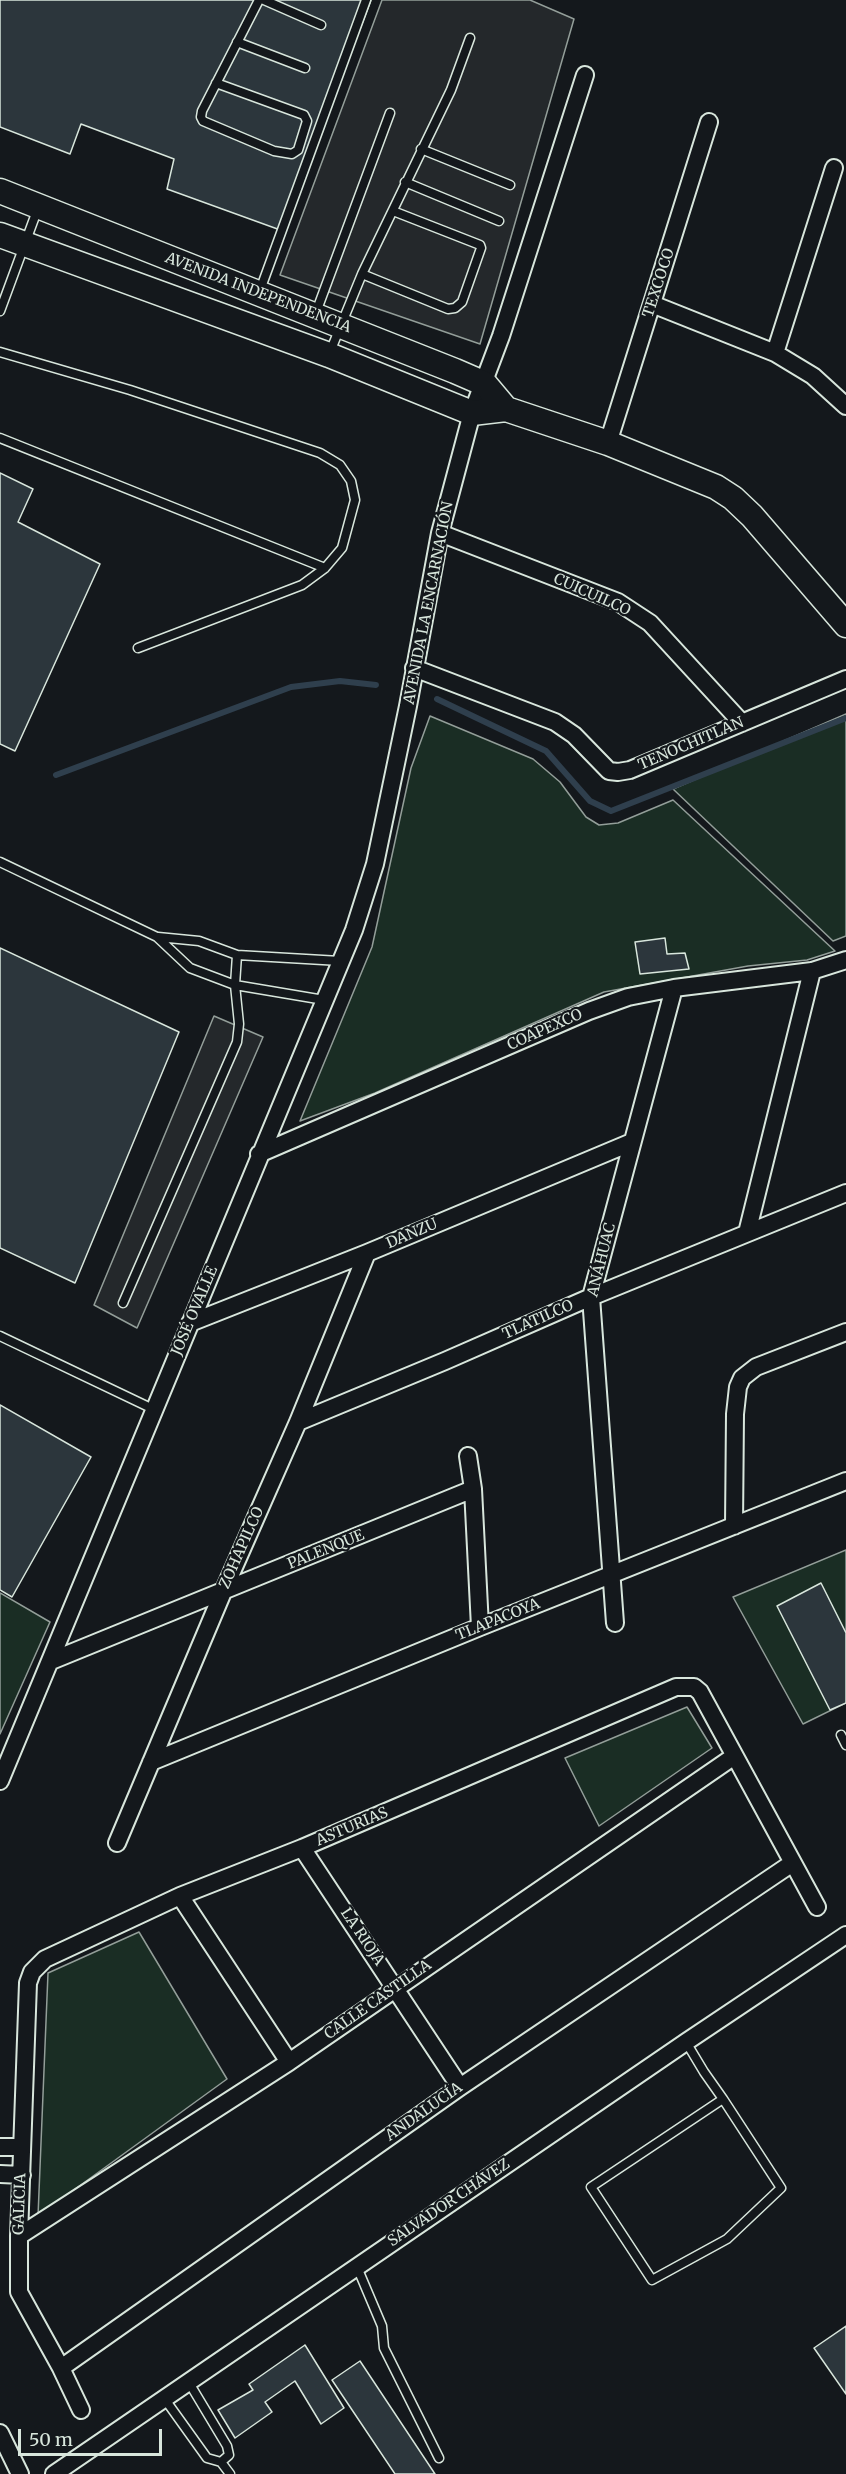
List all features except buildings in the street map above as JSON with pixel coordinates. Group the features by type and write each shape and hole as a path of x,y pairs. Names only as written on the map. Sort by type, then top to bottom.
{"street":[{"name":"AVENIDA LA ENCARNACIÓN","path":"340,962 354,930 375,864 408,706 440,533 472,413 485,384 585,75"},
{"name":"TEXCOCO","path":"608,442 709,123"},
{"path":"775,353 834,168"},
{"name":"AVENIDA INDEPENDENCIA","path":"0,192 485,384 506,409"},
{"path":"0,235 329,355 472,413 506,409 608,442 716,488 733,498 752,516 846,626"},
{"path":"652,304 775,353 813,375 846,406"},
{"name":"CUICUILCO","path":"440,533 618,602 634,612 650,623 742,723"},
{"name":"TENOCHITLAN","path":"413,675 555,722 574,735 609,771 618,772 630,770 846,679"},
{"name":"COAPEXCO","path":"259,1154 589,1011 628,997 674,988 812,971 846,960"},
{"name":"JOSÉ OVALLE","path":"0,1781 340,962"},
{"path":"747,1233 812,971"},
{"name":"ANÁHUAC","path":"615,1623 591,1297 674,988"},
{"name":"DANZU","path":"190,1323 367,1253 632,1142"},
{"name":"TLATILCO","path":"298,1422 591,1297 846,1193"},
{"name":"ZOHAPILCO","path":"117,1843 298,1422 367,1253"},
{"path":"734,1526 735,1414 738,1387 742,1378 756,1367 846,1332"},
{"path":"468,1456 473,1490 480,1627"},
{"name":"TLAPACOYA","path":"151,1762 846,1480"},
{"name":"PALENQUE","path":"51,1661 473,1490"},
{"name":"ASTURIAS","path":"28,1983 32,1972 45,1959 180,1896 302,1848 676,1687 686,1686 700,1692 733,1757"},
{"path":"733,1757 817,1907"},
{"name":"CALLE CASTILLA","path":"19,2236 289,2062 733,1757"},
{"name":"LA RIOJA","path":"302,1848 460,2087"},
{"name":"ANDALUCÍA","path":"61,2367 460,2087 791,1864"},
{"path":"180,1896 289,2062"},
{"name":"SALVADOR CHÁVEZ","path":"61,2472 163,2398 356,2266 686,2042 845,1939"},
{"name":"GALICIA","path":"28,1983 19,2292 61,2367 81,2410"},
{"path":"0,2147 22,2147"},
{"path":"0,2174 22,2175"},
{"path":"0,2433 20,2474"}],"lane":[{"path":"216,83 304,115 307,121 298,150 292,154 274,151 203,121 202,111 216,83 237,42 258,0"},
{"path":"264,0 321,25"},
{"path":"258,293 366,0"},
{"path":"329,355 339,325 362,274 451,90 470,38"},
{"path":"237,42 305,68"},
{"path":"315,315 390,113"},
{"path":"421,149 510,185"},
{"path":"405,182 500,221"},
{"path":"0,311 2,300 38,207"},
{"path":"362,274 448,309 455,308 462,302 481,248 480,245 393,212"},
{"path":"0,352 130,390 320,453 340,465 351,481 355,500 342,548 325,568 302,585 138,648"},
{"path":"0,438 325,568"},
{"path":"0,862 157,937 190,968 235,985 324,1000"},
{"path":"157,937 199,941 237,955 340,962"},
{"path":"123,1302 237,1042 240,1024 235,985 237,955"},
{"path":"0,1335 153,1409"},
{"path":"840,1735 846,1745"},
{"path":"686,2042 781,2188 727,2239 652,2280 591,2187 723,2099"},
{"path":"356,2266 382,2326 384,2348 439,2458"},
{"path":"188,2381 227,2446 229,2455 221,2462"},
{"path":"163,2398 207,2458 221,2462 230,2474"}],"green space":[{"path":"846,714 846,936 833,941 673,789"},
{"path":"430,716 533,759 560,782 586,817 599,825 618,823 673,800 835,951 807,960 748,966 604,992 375,1093 300,1121 372,947 411,768"},
{"path":"846,1550 846,1703 803,1724 733,1597"},
{"path":"0,1593 50,1622 0,1734"},
{"path":"687,1707 712,1748 599,1826 565,1758"},
{"path":"139,1932 227,2079 38,2216 48,1973"}],"shaded area":[{"path":"382,0 530,0 574,19 480,344 280,275"},
{"path":"214,1016 263,1037 137,1328 94,1305"}],"waterway":[{"path":"56,775 291,687 340,681 376,685"},
{"path":"437,699 546,751 590,801 611,811 846,718"}]}
